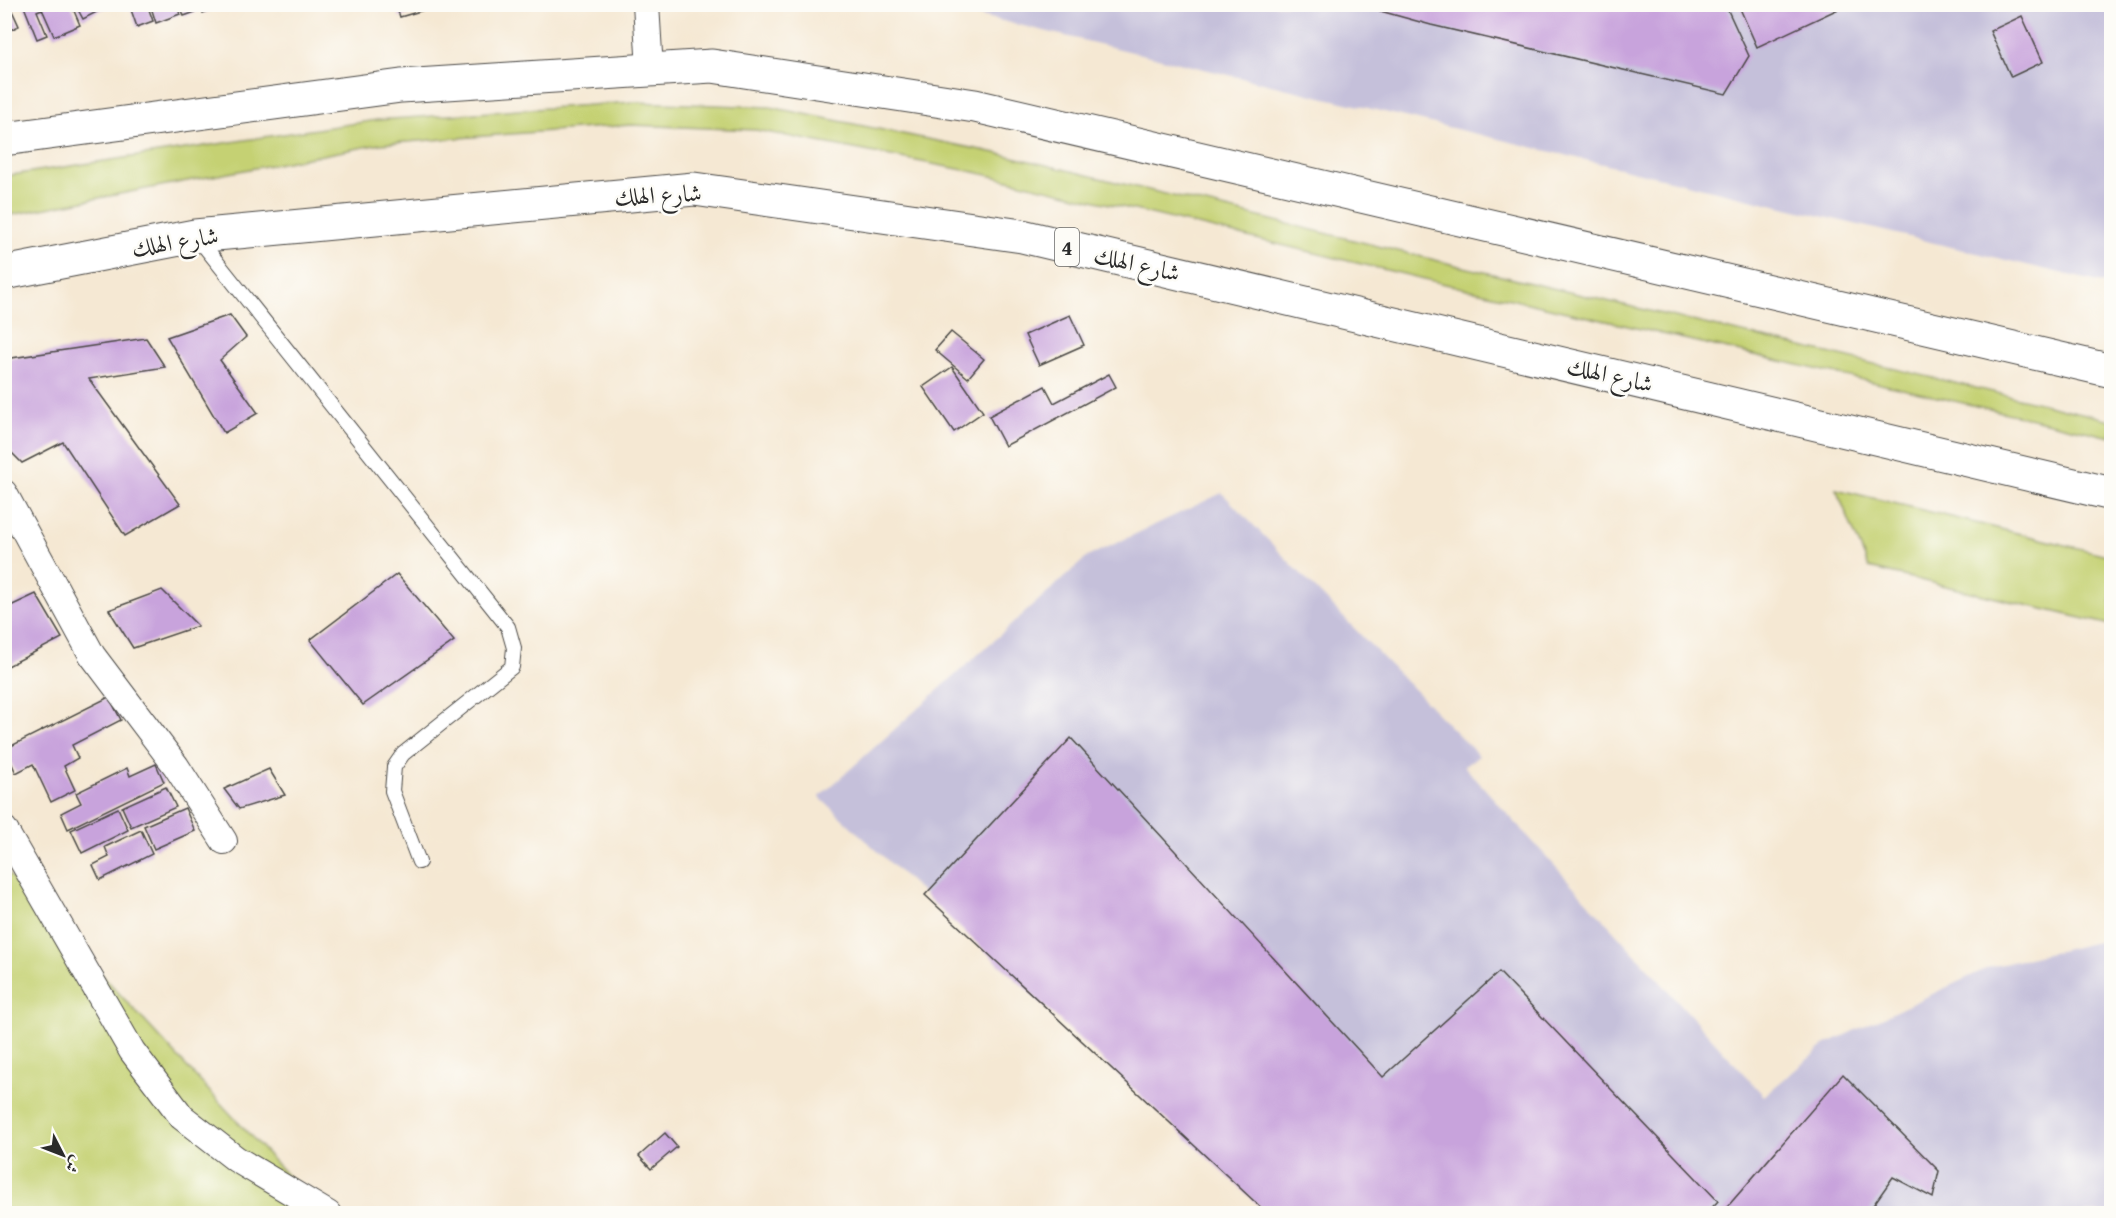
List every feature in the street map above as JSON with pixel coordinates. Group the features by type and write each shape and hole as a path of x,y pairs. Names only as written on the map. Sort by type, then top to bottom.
{"highway":[{"path":"4,139 401,86 712,66 975,106 2112,371"},
{"name":"شارع الهلك","path":"4,273 195,236 694,189 1022,236 2112,494"}],"street":[{"path":"646,4 650,70"},
{"path":"4,494 92,655 176,765 224,840"},
{"path":"4,829 132,1051 182,1117 236,1159 328,1214"}],"lane":[{"path":"195,236 508,627 514,648 512,667 402,754 394,767 392,791 419,861"}],"shaded area":[{"path":"935,5 2111,5 2111,285"},
{"path":"1222,493 1479,756 1464,766 1764,1096 1826,1044 1990,967 2111,939 2111,1213 1268,1213 819,797 1087,557"}],"green space":[{"path":"633,102 770,107 1001,154 1480,271 2111,420 2111,437 1458,287 979,173 756,130 631,125 380,144 5,216 5,176 377,120"},
{"path":"1836,489 2111,556 2111,625 1869,568"},
{"path":"5,870 322,1213 5,1213"}],"building":[{"path":"4,4 9,4 19,26 4,33"},
{"path":"23,4 71,4 80,25 54,36 42,9 37,11 47,35 37,39"},
{"path":"75,4 112,4 83,19"},
{"path":"129,4 147,4 153,21 137,27"},
{"path":"150,4 176,4 180,14 156,23"},
{"path":"180,4 195,4 198,11 184,16"},
{"path":"200,4 224,4 224,5 203,13"},
{"path":"396,4 422,4 424,10 400,17"},
{"path":"1355,4 1725,4 1749,56 1726,94 1431,25"},
{"path":"1738,4 1849,4 1757,47"},
{"path":"2022,16 2043,62 2011,77 1990,31"},
{"path":"230,315 246,337 220,360 258,413 224,433 167,337"},
{"path":"1070,315 1084,345 1039,365 1025,335"},
{"path":"951,332 984,359 968,378 935,350"},
{"path":"146,338 165,367 89,379 180,504 125,536 63,442 22,463 5,446 5,359"},
{"path":"952,367 983,412 954,432 923,387"},
{"path":"1109,374 1116,387 1005,446 989,416 1045,386 1054,403"},
{"path":"397,574 454,641 363,705 310,640"},
{"path":"162,590 198,626 133,648 109,610"},
{"path":"36,594 62,638 4,668 4,609"},
{"path":"109,697 121,720 72,745 78,758 64,766 75,790 51,802 33,764 16,773 5,749"},
{"path":"1071,738 1383,1077 1499,972 1718,1201 1706,1214 1268,1214 925,895"},
{"path":"156,764 164,782 68,829 61,813 81,803 76,793 127,768 130,776"},
{"path":"269,769 285,795 239,809 224,789"},
{"path":"166,787 176,807 131,827 122,807"},
{"path":"118,808 128,830 82,853 71,830"},
{"path":"185,808 195,831 154,849 144,826"},
{"path":"141,830 152,854 100,880 93,865 109,857 105,847"},
{"path":"1843,1074 1939,1171 1933,1198 1893,1177 1867,1214 1721,1214"},
{"path":"665,1133 677,1147 651,1169 639,1156"}]}
